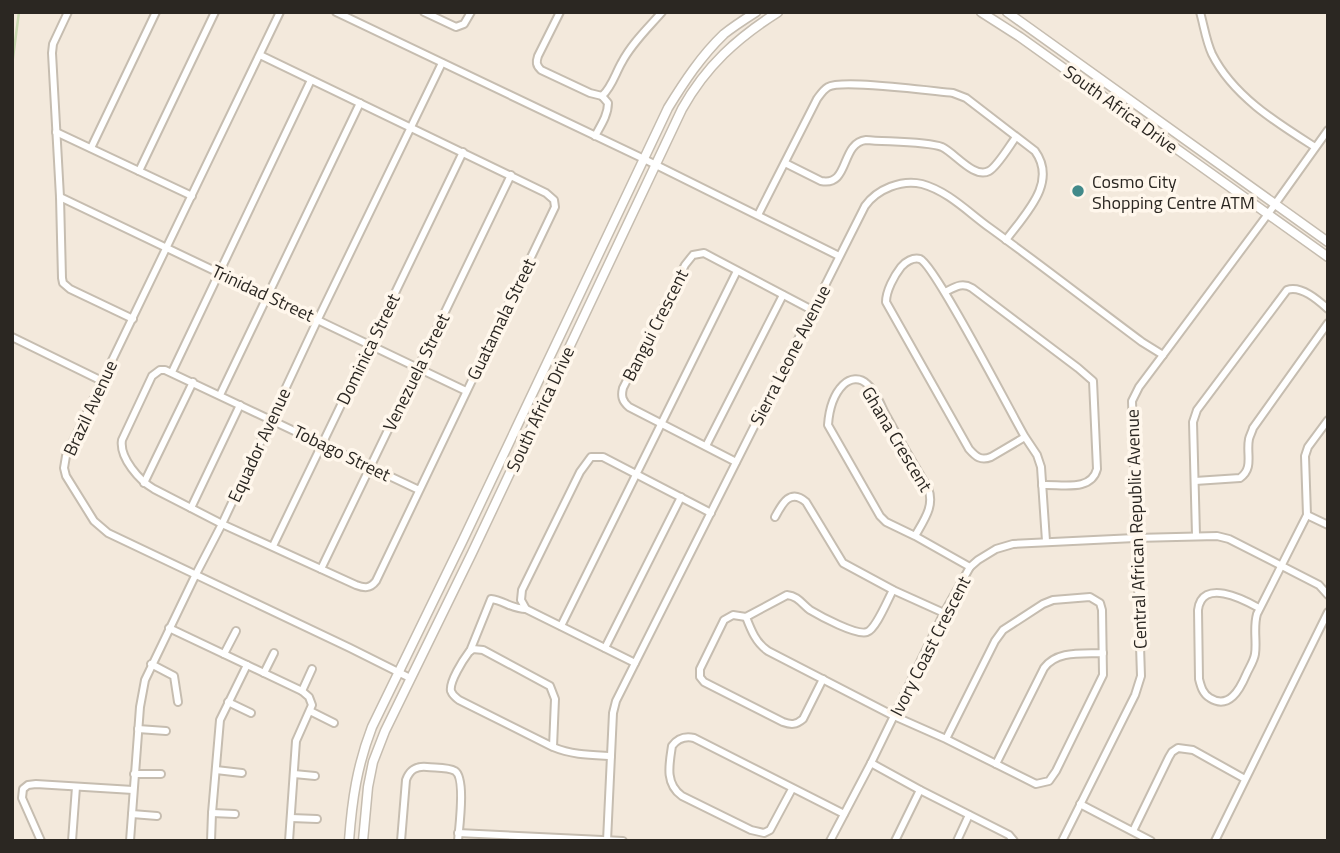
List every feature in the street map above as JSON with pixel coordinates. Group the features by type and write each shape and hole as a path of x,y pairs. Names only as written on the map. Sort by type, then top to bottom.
{"street":[{"path":"68,12 53,44 52,53 63,282 70,289 133,319"},
{"path":"91,148 156,12"},
{"path":"139,171 215,12"},
{"name":"Brazil Avenue","path":"280,12 66,456 64,468 66,476 94,521 114,536 410,678"},
{"path":"336,12 644,159 839,256"},
{"path":"424,12 456,27 464,24 471,12"},
{"path":"559,12 536,62 541,70 602,96 608,103 606,115 595,136"},
{"path":"602,96 610,88 622,61 662,12"},
{"name":"South Africa Drive","path":"349,841 354,791 362,755 377,715 463,541 668,108 700,60 723,35 756,12"},
{"name":"South Africa Drive","path":"363,841 373,762 385,731 682,109 701,79 719,58 736,41 778,12"},
{"name":"South Africa Drive","path":"981,12 1030,44 1328,257"},
{"name":"South Africa Drive","path":"1007,12 1328,242"},
{"path":"1200,12 1212,56 1237,89 1267,115 1315,147"},
{"name":"Guatamala Street","path":"222,524 356,585 368,588 372,586 555,207 554,200 547,193 260,55"},
{"name":"Equador Avenue","path":"130,841 142,691 151,664 222,524 442,63"},
{"path":"222,524 144,483 122,451 122,440 152,376 160,370 172,372 311,80"},
{"path":"758,215 817,99 828,87 846,84 953,93 971,102 1035,151 1039,157 1043,170 1042,186 1006,240"},
{"path":"220,395 360,103"},
{"name":"Central African Republic Avenue","path":"1062,841 1135,695 1141,676 1132,401 1135,393 1328,130"},
{"path":"56,132 192,197"},
{"path":"785,163 827,183 840,173 854,144 866,139 941,146 972,169 985,172 993,168 1016,137"},
{"name":"Dominica Street","path":"273,547 463,152"},
{"name":"Venezuela Street","path":"321,569 511,175"},
{"name":"Sierra Leone Avenue","path":"607,840 614,706 869,201 888,188 909,183 924,184 942,193 1163,355"},
{"name":"Trinidad Street","path":"60,197 466,391"},
{"name":"Bangui Crescent","path":"736,462 629,407 621,394 685,265 693,255 704,253 812,310"},
{"path":"1025,437 985,459 975,456 969,449 886,302 888,292 902,265 914,259 928,265 1037,455 1041,467 1046,541"},
{"path":"561,626 737,271"},
{"path":"944,292 966,285 1093,381 1097,469 1095,476 1091,482 1084,484 1042,485"},
{"path":"1196,535 1195,415 1283,293 1292,288 1299,289 1328,309"},
{"path":"706,446 783,295"},
{"path":"1195,481 1240,478 1244,475 1249,467 1249,437 1253,428 1328,323"},
{"path":"12,337 102,381"},
{"name":"Tobago Street","path":"172,372 419,490"},
{"name":"Ghana Crescent","path":"915,536 930,506 928,488 872,389 860,379 846,381 832,405 828,425 880,516 886,522 970,566"},
{"path":"144,483 193,382"},
{"path":"191,508 240,405"},
{"path":"1259,608 1238,597 1224,594 1208,595 1200,602 1199,679 1201,687 1210,698 1224,701 1234,697 1254,657 1254,626 1259,608 1307,515 1305,456 1308,447 1328,420"},
{"path":"526,609 521,600 522,590 591,457 603,457 711,513"},
{"path":"775,517 787,499 792,496 800,497 806,502 843,563 944,613"},
{"path":"605,648 681,497"},
{"path":"1307,515 1328,525"},
{"name":"Ivory Coast Crescent","path":"830,841 970,566 1003,547 1046,541 1196,535 1226,537 1319,585 1328,595"},
{"path":"822,679 803,719 794,724 783,722 704,682 700,677 700,670 728,617 746,617 787,595 797,598 809,609 847,628 867,633 874,627 893,590"},
{"path":"746,617 762,647 894,716 1036,784 1049,780 1056,771 1103,675 1100,603 1090,597 1053,600 1003,630 946,740"},
{"path":"611,756 568,753 553,747 455,697 451,684 470,651 491,599 513,608 526,609 635,663"},
{"path":"1215,841 1328,611"},
{"path":"169,628 309,696 312,705 296,741 289,841"},
{"path":"224,654 236,631"},
{"path":"470,651 476,649 487,652 550,686 555,699 553,747"},
{"path":"264,673 274,653"},
{"path":"996,764 1049,661 1063,656 1103,653"},
{"path":"151,664 174,676 178,702"},
{"path":"211,841 220,723 247,665"},
{"path":"302,691 312,669"},
{"path":"228,702 251,713"},
{"path":"310,711 334,723"},
{"path":"138,729 166,731"},
{"path":"792,789 770,830 764,833 756,832 682,796 675,790 670,781 672,746 680,739 694,738 844,814"},
{"path":"1133,831 1169,757 1178,748 1193,750 1245,779"},
{"path":"871,763 1009,835 1014,841"},
{"path":"401,841 406,780 411,771 419,767 450,769 459,774 461,788 458,837 623,841"},
{"path":"216,770 242,773"},
{"path":"134,774 161,774"},
{"path":"294,774 315,776"},
{"path":"41,841 22,798 23,789 32,784 133,790"},
{"path":"72,841 76,787"},
{"path":"895,841 920,790"},
{"path":"1080,804 1151,841"},
{"path":"212,813 235,814"},
{"path":"132,814 157,816"},
{"path":"957,841 969,815"},
{"path":"291,818 317,820"}],"waterway":[{"path":"12,65 19,12"},
{"path":"12,200 12,217"}],"place":[{"name":"Cosmo City Shopping Centre ATM","path":"1078,191"}]}
